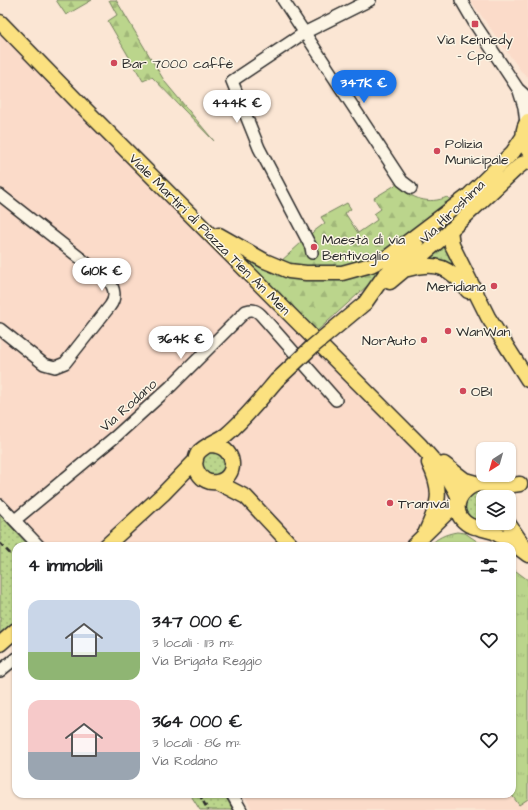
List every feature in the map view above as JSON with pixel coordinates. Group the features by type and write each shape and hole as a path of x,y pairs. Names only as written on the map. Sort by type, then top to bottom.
{"main road":[{"name":"Viale Martiri di Piazza Tien An Men","path":"0,22 71,96 420,445 449,479 456,491 458,511 465,522"},
{"name":"Via Hiroshima","path":"365,303 384,276 513,152 523,137 523,132 527,122"},
{"path":"523,137 528,150"},
{"name":"Via Hiroshima","path":"110,542 163,494 196,460 201,450 225,436 247,416 276,381 312,347 406,269 516,169 522,164 528,162"},
{"path":"200,224 246,252 283,268 306,273 342,274 371,265 389,256 468,196"},
{"path":"450,230 452,245 488,317 528,380"},
{"name":"Via Hiroshima","path":"406,269 430,265 443,267 453,273 488,317"},
{"name":"Via Hiroshima","path":"163,494 187,482 210,480 227,476 231,471 233,440 247,416"},
{"path":"210,445 222,446 231,459 234,476 246,497 288,542"},
{"name":"Viale Martiri di Piazza Tien An Men","path":"420,445 465,480 490,490"},
{"path":"420,445 435,475 439,495 435,511 426,534"},
{"path":"196,460 197,470 210,480 246,497"},
{"path":"417,542 458,501 465,490 470,486 490,490 524,482"},
{"path":"515,490 524,482"},
{"path":"426,534 448,522 465,522 476,527"},
{"path":"486,530 494,532 510,542"},
{"path":"513,530 528,552"},
{"path":"516,546 528,555"},
{"path":"0,644 12,634"}],"street":[{"path":"283,0 402,181 411,188"},
{"path":"312,253 311,247 258,148 232,81 304,33 370,0"},
{"path":"460,0 518,89 524,106 527,122"},
{"path":"518,89 528,98"},
{"path":"0,195 108,280 112,286 114,297 110,306 68,359 58,366 51,367 44,364 0,329"},
{"name":"Via Rodano","path":"15,520 115,437 171,386 246,311 252,309 261,315 336,400"},
{"path":"0,505 36,542"},
{"path":"0,671 12,661"},
{"path":"234,798 241,810"}],"shaded area":[{"path":"470,0 528,0 528,77 521,71"},
{"path":"0,32 70,105 187,219 413,449 425,463 435,490 422,529 407,542 41,542 30,531 8,503 0,497"},
{"path":"516,571 528,580 528,810 252,810 246,798 516,798"}],"green space":[{"path":"56,0 92,0 66,15"},
{"path":"109,0 116,0 165,82 214,141 152,77 143,81 108,21 117,15"},
{"path":"397,184 414,197 420,199 434,200 447,197 452,201 370,261 339,270 279,263 325,223 321,217 347,203 351,209 345,213 358,233 377,220 374,214 381,209 374,198"},
{"path":"448,236 456,268 421,260"},
{"path":"225,244 295,275 399,257 316,332"},
{"path":"214,452 222,456 226,464 222,472 214,476 206,472 202,464 206,456"},
{"path":"474,491 476,491 476,520 468,515 465,503 466,499"},
{"path":"0,515 25,542 12,542 12,626 0,637"},
{"path":"457,532 465,533 478,542 434,542 449,534"},
{"path":"516,571 528,580 528,799 519,805 514,798 516,798"},
{"path":"192,798 226,798 233,810 200,810"}],"railway":[{"path":"0,543 12,556"},
{"path":"201,798 208,810"}],"place":[{"name":"Via Kennedy - Cpo","path":"475,24"},
{"name":"Bar 7000 caffè","path":"114,63"},
{"name":"Polizia Municipale","path":"437,151"},
{"name":"Maestà di via Bentivoglio","path":"314,247"},
{"name":"Meridiana","path":"494,286"},
{"name":"WanWan","path":"448,331"},
{"name":"NorAuto","path":"424,340"},
{"name":"OBI","path":"463,391"},
{"name":"Tramvai","path":"390,503"}]}
